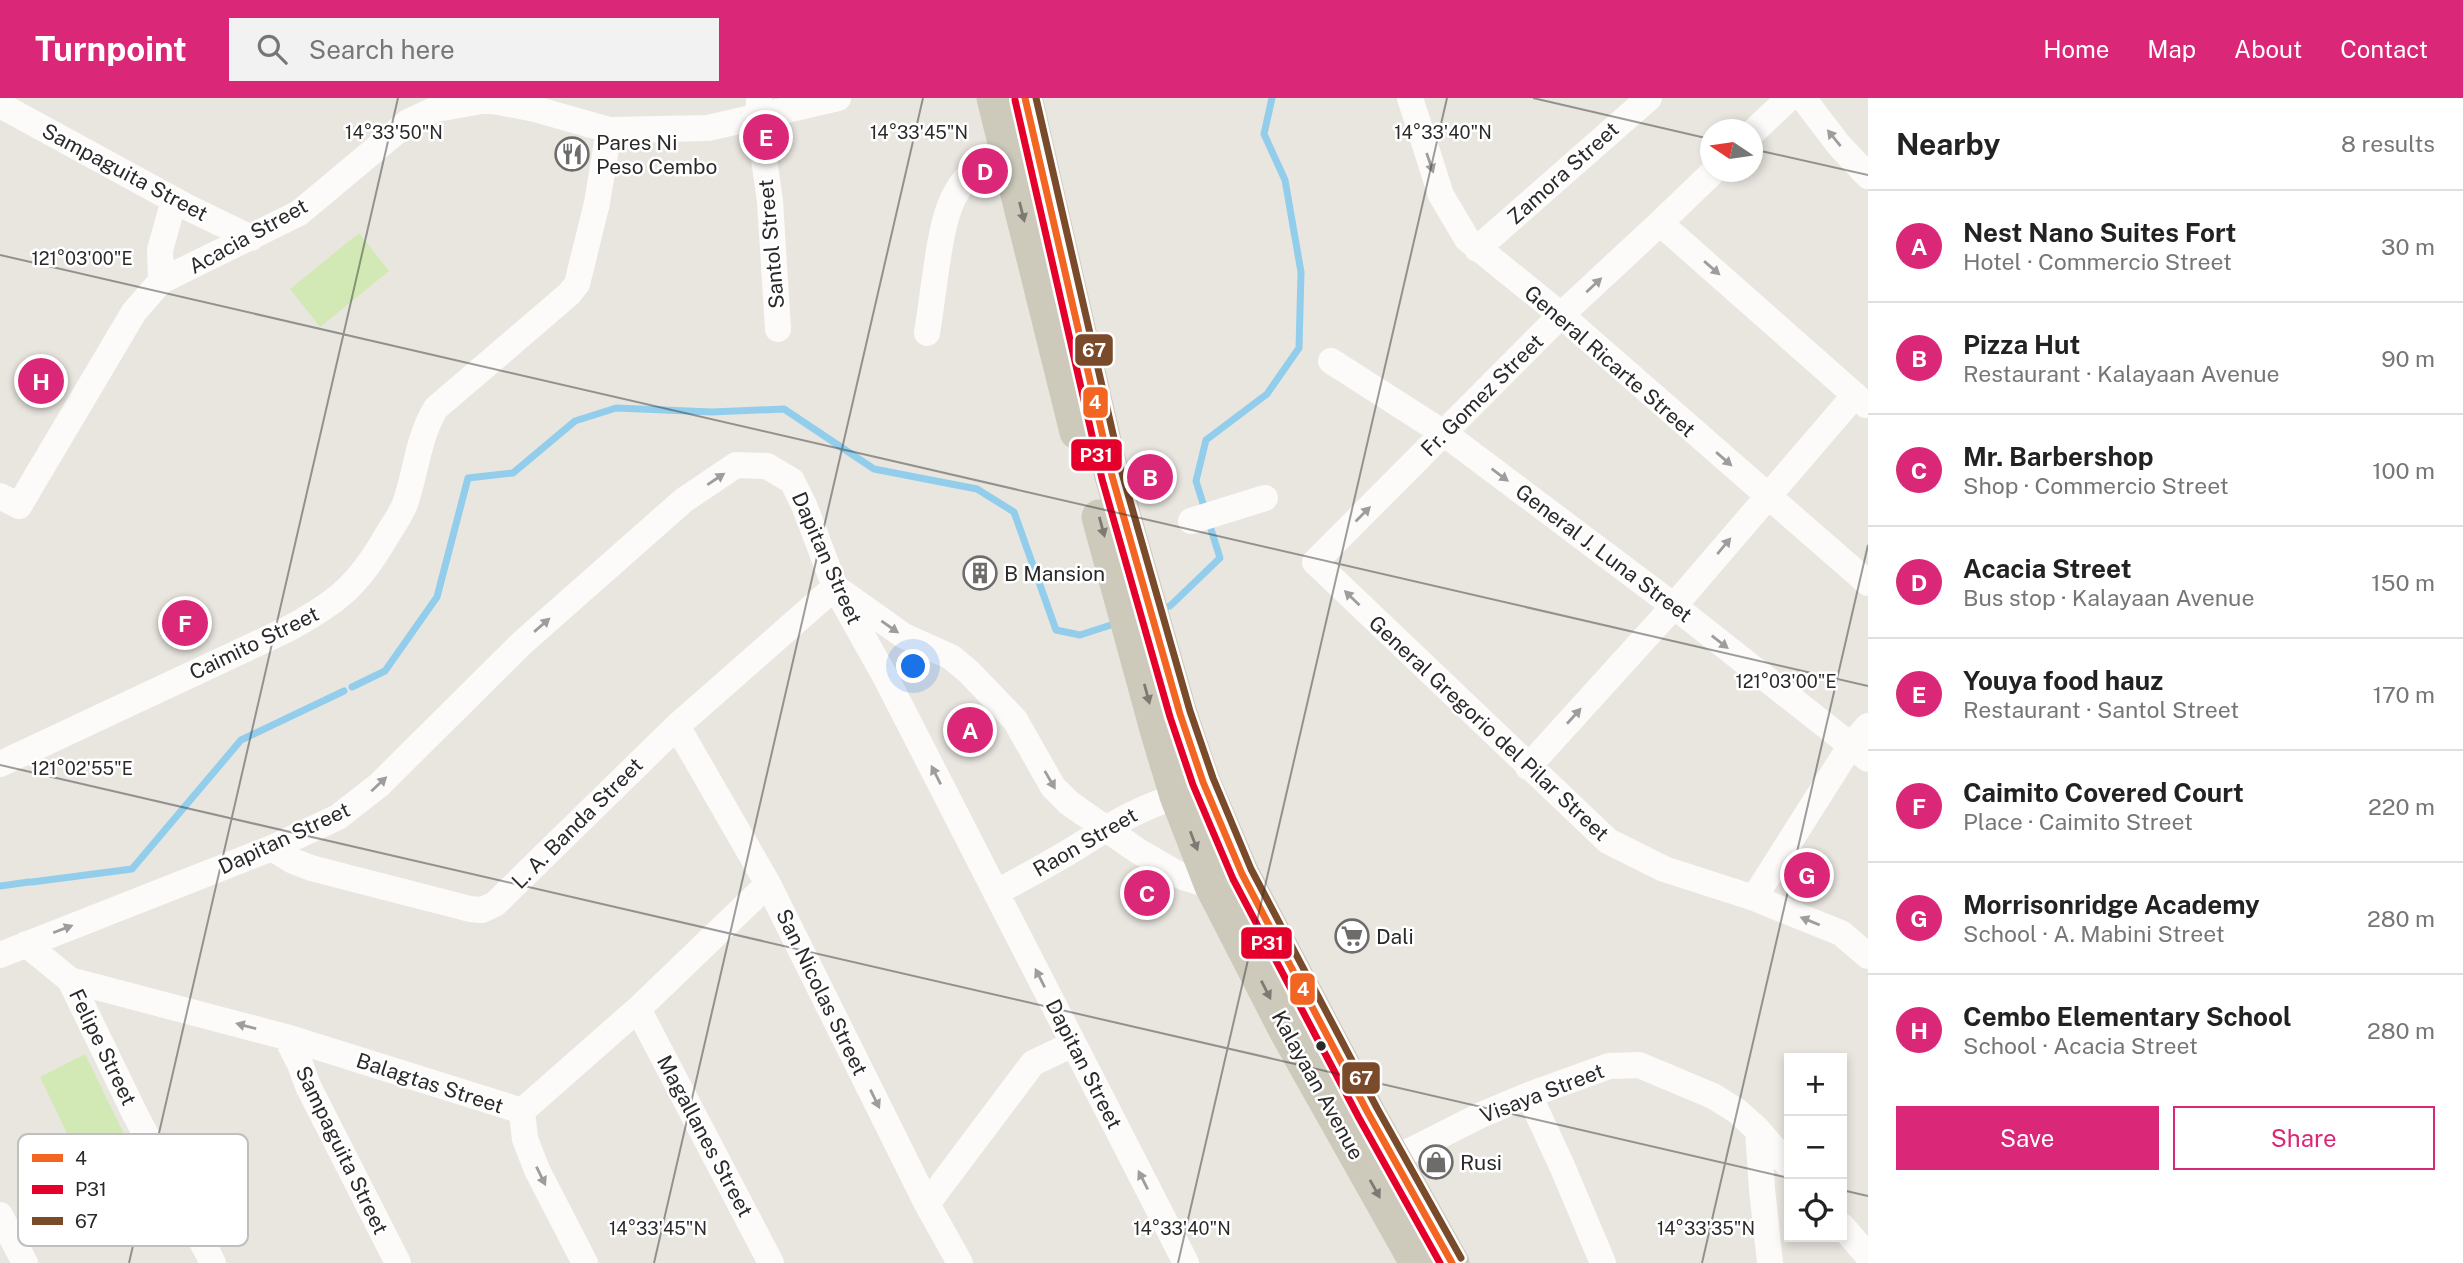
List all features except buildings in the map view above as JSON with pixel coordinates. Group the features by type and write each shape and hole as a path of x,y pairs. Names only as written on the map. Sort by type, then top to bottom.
{"main road":[{"name":"Kalayaan Avenue","path":"994,98 1006,150 1131,585 1149,654 1177,796 1394,1159 1452,1263"},
{"name":"Kalayaan Avenue","path":"1025,98 1112,476 1131,585"},
{"name":"Kalayaan Avenue","path":"1149,654 1203,782 1227,880 1287,1032 1417,1263"}],"street":[{"name":"Acacia Street","path":"0,496 19,506 134,312 161,281 299,213 405,110 436,109 488,100 535,109 609,130 708,128 759,107 838,98"},
{"name":"General Ricarte Street","path":"1410,98 1441,195 1466,239 1561,315 1868,583"},
{"name":"Zamora Street","path":"1477,248 1649,98"},
{"path":"1763,123 1789,98"},
{"path":"1803,98 1838,144 1868,176"},
{"name":"Sampaguita Street","path":"0,104 174,200 251,237"},
{"name":"Santol Street","path":"759,107 770,201 778,329"},
{"name":"Caimito Street","path":"0,764 286,630 326,608 356,583 404,506 428,421 436,408 569,294 577,284 597,204 609,130"},
{"path":"927,332 944,220 953,196 970,173 987,158 1006,150"},
{"name":"Fr. Gomez Street","path":"1315,562 1561,315 1703,182"},
{"path":"161,281 161,242 174,200"},
{"path":"1528,767 1674,606 1766,496 1861,400 1660,223"},
{"name":"General J. Luna Street","path":"1331,361 1445,433 1862,744"},
{"name":"Dapitan Street","path":"0,955 272,848 338,817 356,805 522,643 684,500 736,465 767,466 792,481 835,587 886,678 1186,1263"},
{"path":"1192,521 1265,498"},
{"name":"General Gregorio del Pilar Street","path":"1315,562 1528,767 1615,845 1664,869 1754,898 1841,933 1868,956"},
{"path":"835,587 904,636 951,657 969,672 1015,720 1054,787 1069,803 1183,877 1227,880"},
{"name":"L. A. Banda Street","path":"272,848 293,861 312,868 470,909 482,909 495,904 677,726 835,587"},
{"name":"San Nicolas Street","path":"677,726 768,884 927,1204 960,1263"},
{"path":"1754,898 1862,744"},
{"name":"Raon Street","path":"996,893 1104,828 1152,804 1177,796"},
{"name":"Balagtas Street","path":"26,944 70,980 286,1037 522,1111 638,1009 768,884"},
{"name":"Felipe Street","path":"70,980 145,1134"},
{"name":"Magallanes Street","path":"638,1009 771,1263"},
{"name":"Sampaguita Street","path":"286,1037 398,1263"},
{"path":"927,1204 1034,1063 1073,1044"},
{"name":"Visaya Street","path":"1394,1159 1481,1115 1529,1095 1609,1066 1639,1065 1713,1096 1737,1111 1784,1160"},
{"path":"1529,1095 1604,1263"},
{"path":"522,1111 525,1139 537,1170 585,1263"},
{"path":"1758,1130 1770,1263"},
{"path":"0,1215 25,1263"},
{"path":"1847,1232 1868,1256"},
{"name":"Felipe Street","path":"204,1246 213,1263"}],"green space":[{"path":"359,233 389,271 320,327 290,289"},
{"path":"85,1054 124,1134 67,1134 40,1077"}],"waterway":[{"path":"1161,609 1170,606 1220,558 1196,481 1206,440 1267,394 1299,348 1301,272 1285,180 1264,134 1272,98"},
{"path":"352,687 385,671 437,597 468,478 513,473 575,421 616,408 712,412 784,409 874,469 977,489 1014,512 1056,630 1080,635 1117,623"},
{"path":"32,882 132,869 241,740 344,691"},
{"path":"0,886 29,882"}],"transit line":[{"name":"4","path":"1025,98 1112,476 1180,714 1203,782 1242,874 1368,1113 1452,1263"},
{"name":"67","path":"1036,98 1122,473 1190,711 1213,778 1251,869 1377,1108 1461,1258"},
{"name":"P31","path":"1015,100 1102,479 1170,717 1193,785 1233,879 1359,1118 1440,1263"}],"place":[{"name":"Youya food hauz","path":"766,137"},
{"name":"Pares Ni Peso Cembo","path":"572,154"},
{"name":"Acacia Street","path":"985,171"},
{"name":"Cembo Elementary School","path":"41,381"},
{"name":"Pizza Hut","path":"1150,477"},
{"name":"B Mansion","path":"980,573"},
{"name":"Caimito Covered Court","path":"185,623"},
{"name":"Nest Nano Suites Fort","path":"970,730"},
{"name":"Morrisonridge Academy","path":"1807,875"},
{"name":"Mr. Barbershop","path":"1147,893"},
{"name":"Dali","path":"1352,936"},
{"name":"Rusi","path":"1436,1162"}]}
